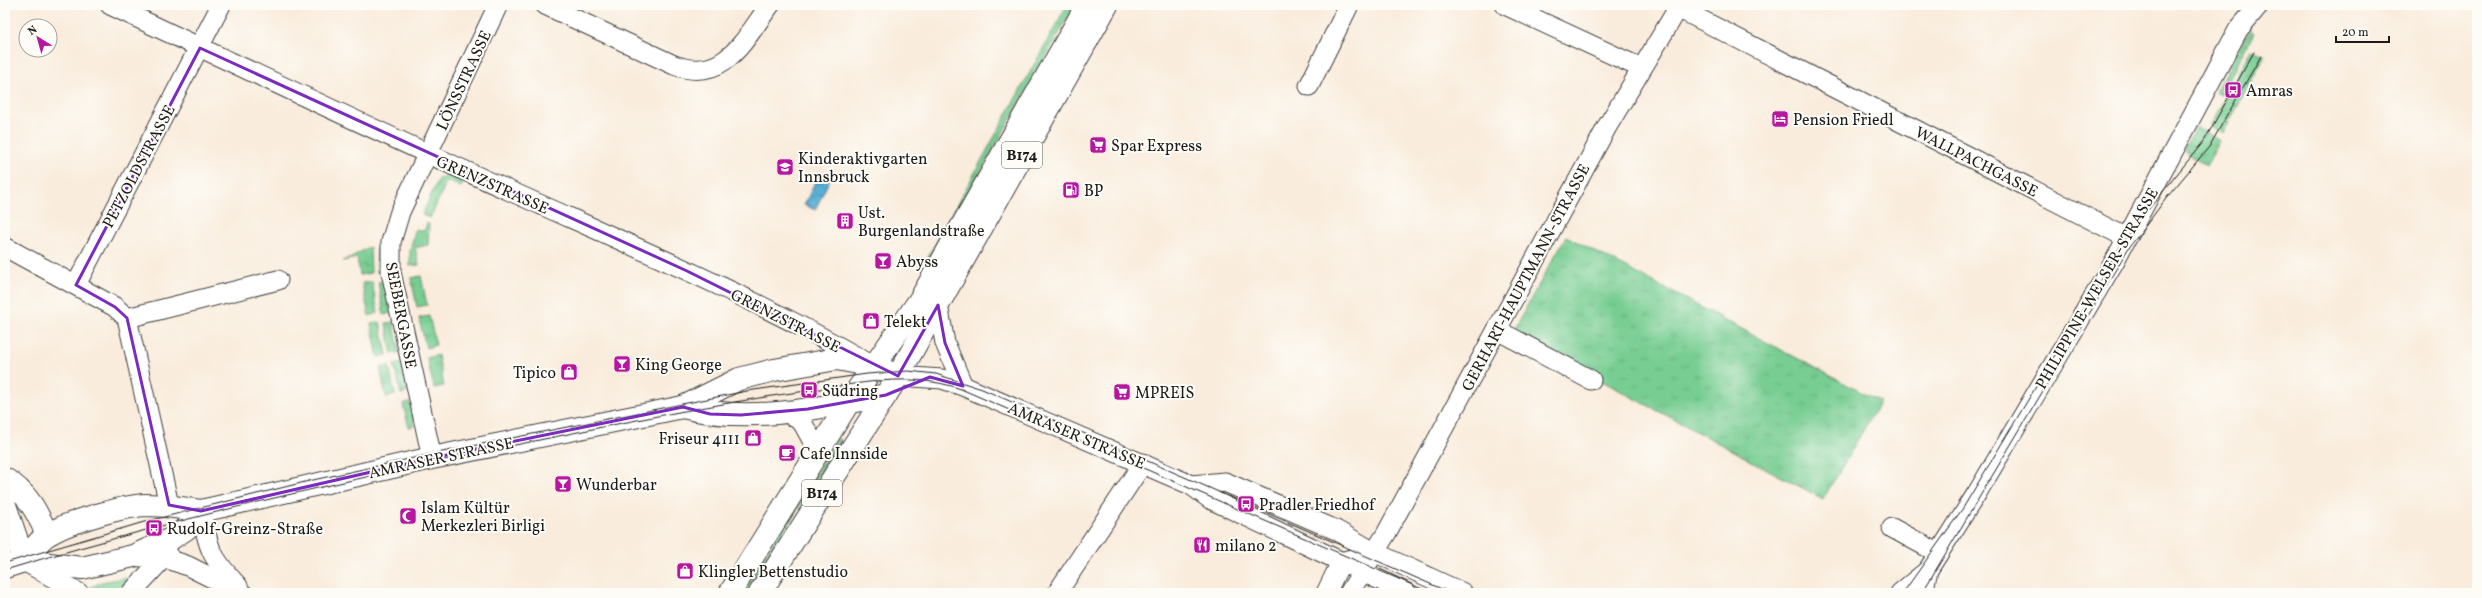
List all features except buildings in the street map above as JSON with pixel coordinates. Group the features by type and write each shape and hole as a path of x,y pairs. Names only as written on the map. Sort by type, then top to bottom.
{"street":[{"name":"GRENZSTRASSE","path":"110,5 428,154 694,275 831,341 874,366"},
{"name":"PETZOLDSTRASSE","path":"76,285 221,5"},
{"name":"LÖNSSTRASSE","path":"428,154 498,5"},
{"path":"545,5 674,65 684,69 703,70 720,65 732,56 770,5"},
{"name":"B174","path":"730,593 849,402 908,318 943,261 1086,5"},
{"name":"B174","path":"760,593 854,442 898,376 1107,5"},
{"path":"1309,86 1350,5"},
{"path":"1505,5 1641,68"},
{"name":"PHILIPPINE-WELSER-STRASSE","path":"1923,593 1928,570 2000,454 2127,238 2238,30 2259,5"},
{"name":"GERHART-HAUPTMANN-STRASSE","path":"1349,593 1390,528 1641,68 1679,6"},
{"name":"WALLPACHGASSE","path":"1679,6 2127,238"},
{"name":"SEEBERGASSE","path":"428,154 400,212 391,242 389,257 390,272 432,458"},
{"path":"5,247 115,307 127,318 169,506"},
{"path":"127,318 278,280"},
{"path":"938,305 945,343 963,386"},
{"path":"1497,330 1591,380"},
{"name":"AMRASER STRASSE","path":"15,564 47,534 66,526 105,514 144,505 169,506 201,511 432,458 683,407 739,379 774,370 837,359 874,366 898,376 930,377 963,386 1191,484 1210,500 1407,593"},
{"name":"AMRASER STRASSE","path":"683,407 710,414 735,416 786,412 886,395 930,377"},
{"path":"786,412 802,422 818,451"},
{"path":"1057,593 1143,463"},
{"path":"5,479 17,487 33,505 47,534"},
{"name":"AMRASER STRASSE","path":"1191,484 1224,482 1336,530 1374,552 1463,593"},
{"path":"5,505 15,564"},
{"path":"131,593 163,558 201,511"},
{"path":"201,511 207,544 214,559 244,593"},
{"path":"15,564 82,568 133,556 157,547 186,528"},
{"path":"1892,528 1938,553"},
{"path":"1326,593 1341,562 1374,552"},
{"path":"133,556 163,558 188,566 244,593"},
{"path":"15,564 80,593"},
{"name":"PHILIPPINE-WELSER-STRASSE","path":"1900,593 1928,570"}],"highlighted area":[{"path":"200,48 687,271 898,376 938,305 945,343 963,386 930,377 886,395 808,409 741,415 710,414 683,407 432,458 201,511 169,505 127,318 115,307 76,285"}],"green space":[{"path":"1067,5 1075,5 924,272 926,261"},
{"path":"2249,31 2254,33 2221,94 2215,91"},
{"path":"2252,49 2265,56 2223,133 2210,126"},
{"path":"2196,127 2220,141 2206,166 2190,155 2184,147"},
{"path":"447,171 465,179 461,187 447,181 430,218 422,215 439,177 443,179"},
{"path":"427,223 429,224 428,245 415,248 419,265 410,266 410,250 415,231 416,229 424,231"},
{"path":"1566,236 1880,402 1823,499 1512,333"},
{"path":"370,247 371,273 360,275 357,258 343,261"},
{"path":"377,247 384,248 384,271 377,272"},
{"path":"421,276 427,305 417,307 411,278"},
{"path":"385,281 391,313 384,315 378,282"},
{"path":"372,282 378,313 369,316 362,283"},
{"path":"429,316 436,345 426,348 419,318"},
{"path":"380,322 387,355 378,357 371,324"},
{"path":"393,322 400,352 392,354 386,323"},
{"path":"438,355 444,386 434,388 427,358"},
{"path":"402,363 408,392 401,394 394,365"},
{"path":"389,366 395,395 386,397 380,368"},
{"path":"410,402 415,425 409,428 403,404"},
{"path":"838,438 841,440 746,593 741,593"},
{"path":"124,578 134,580 122,593 92,593 88,589 101,582"}],"water":[{"path":"819,174 830,179 815,210 804,205"}],"tram line":[{"path":"1903,593 1963,508 2126,237 2204,141 2254,52"},
{"path":"1922,593 2128,249 2168,196 2209,147 2261,56"},
{"path":"5,563 144,522 313,480 427,455 747,391 867,374 908,371 936,374 982,389 1451,593"},
{"path":"5,570 80,548 231,508 383,473 612,425 733,402 864,383 903,380 923,381 961,389 1431,593"}],"place":[{"name":"Amras","path":"2233,90"},
{"name":"Pension Friedl","path":"1780,119"},
{"name":"Spar Express","path":"1098,145"},
{"name":"Kinderaktivgarten Innsbruck","path":"785,167"},
{"name":"BP","path":"1071,190"},
{"name":"Ust. Burgenlandstraße","path":"845,221"},
{"name":"Abyss","path":"883,261"},
{"name":"Telekt","path":"871,321"},
{"name":"King George","path":"622,364"},
{"name":"Tipico","path":"569,372"},
{"name":"Südring","path":"809,390"},
{"name":"MPREIS","path":"1122,392"},
{"name":"Friseur 4111","path":"753,438"},
{"name":"Cafe Innside","path":"787,453"},
{"name":"Wunderbar","path":"563,484"},
{"name":"Pradler Friedhof","path":"1246,504"},
{"name":"Islam Kültür Merkezleri Birligi","path":"408,516"},
{"name":"Rudolf-Greinz-Straße","path":"154,528"},
{"name":"milano 2","path":"1202,545"},
{"name":"Klingler Bettenstudio","path":"685,571"}]}
